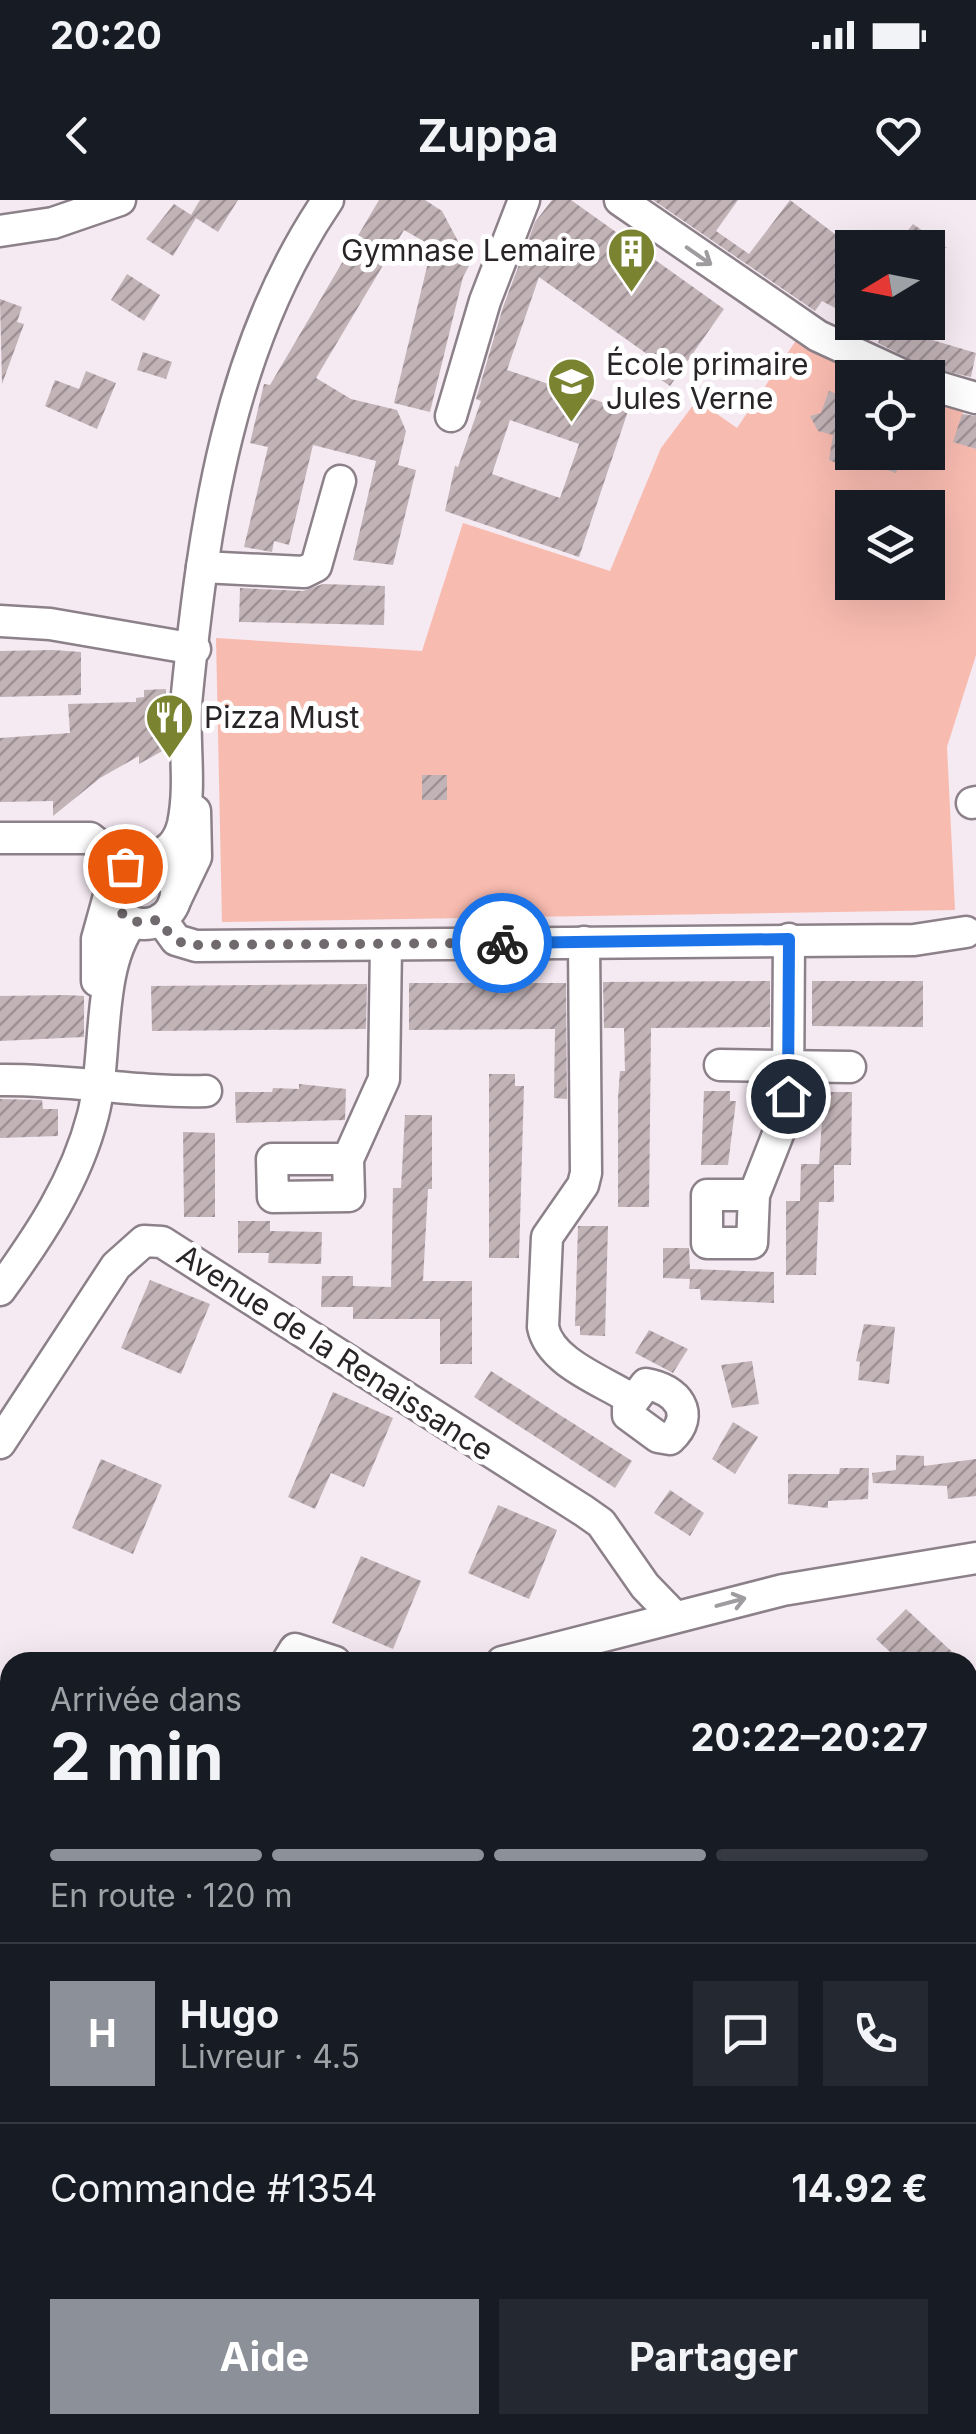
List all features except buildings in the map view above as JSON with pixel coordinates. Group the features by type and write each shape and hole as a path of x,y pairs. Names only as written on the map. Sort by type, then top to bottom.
{"street":[{"path":"0,231 52,223 120,200"},
{"path":"102,1049 96,939 129,870 173,847 182,824 184,716 216,483 259,324 279,279 328,200"},
{"path":"451,416 485,301 524,200"},
{"path":"620,200 809,330 872,360"},
{"path":"945,389 976,398"},
{"path":"202,567 304,572 316,566 340,481"},
{"path":"0,621 50,624 195,649"},
{"path":"0,1290 40,1234 84,1146 99,1085 114,953 155,916 196,857 200,685 195,649"},
{"path":"0,838 90,838 129,870 166,870 174,882 155,916"},
{"path":"129,870 117,909 155,916 176,940 196,946 914,940 966,932"},
{"path":"754,1196 784,1119 789,1066 789,939"},
{"path":"584,942 586,1172 584,1186 547,1237 544,1328 546,1340 558,1355 633,1400"},
{"path":"348,1159 384,1079 386,945"},
{"path":"720,1065 850,1067"},
{"path":"0,1080 64,1079 99,1085 206,1091"},
{"name":"Avenue de la Renaissance","path":"0,1443 116,1266 131,1249 151,1240 162,1242 584,1511 601,1523 622,1554"},
{"path":"622,1554 645,1586 675,1617"},
{"path":"622,1554 626,1630"},
{"path":"541,1652 783,1590 976,1558"}],"shaded area":[{"path":"799,336 851,360 835,360 835,470 945,470 945,403 963,412 954,442 976,449 976,655 947,747 955,910 222,922 216,638 422,651 463,523 610,571 661,448 697,400 737,428"}],"way so far":[{"path":"125,866 118,872 112,891 123,917 144,924 160,920 170,935 185,945 502,943"}],"place":[{"name":"Gymnase Lemaire","path":"631,294"},
{"name":"École primaire Jules Verne","path":"571,424"},
{"name":"Pizza Must","path":"169,760"}],"route":[{"path":"502,943 789,939 788,1096"}]}
